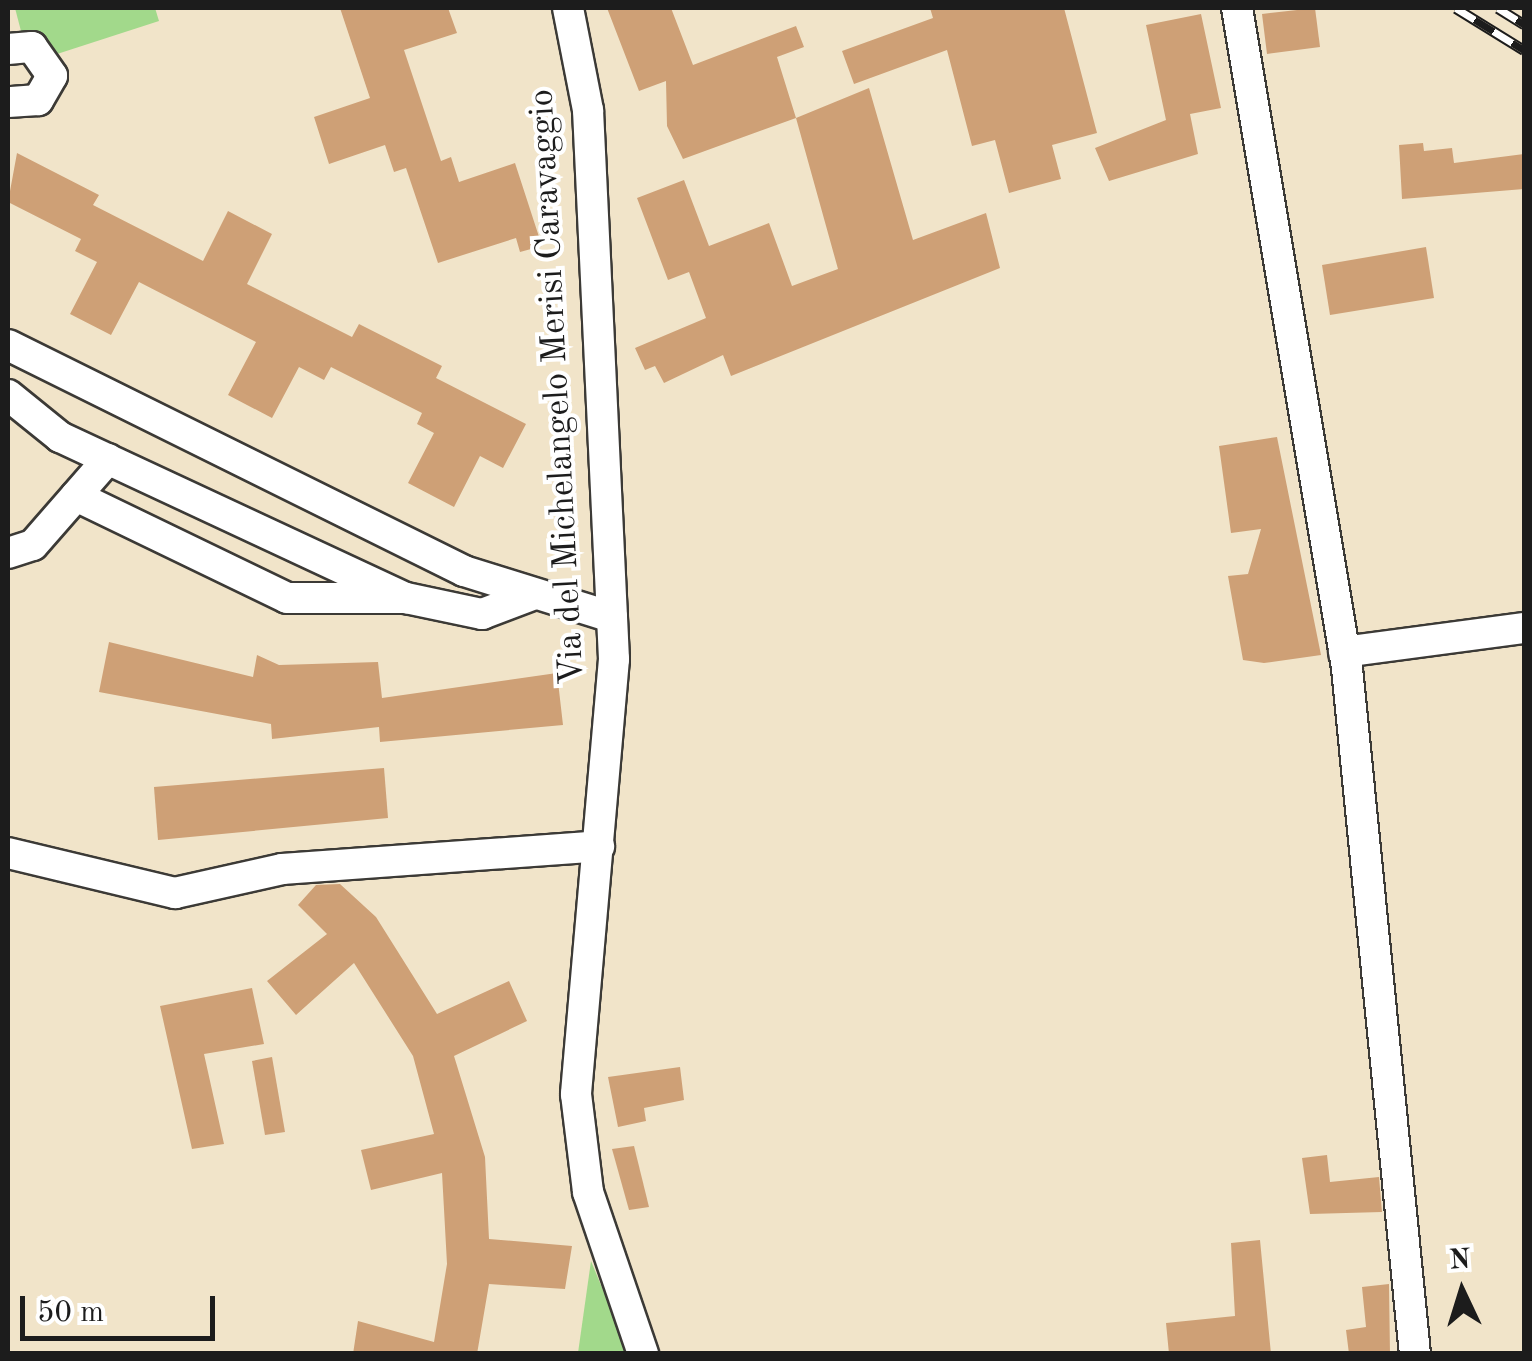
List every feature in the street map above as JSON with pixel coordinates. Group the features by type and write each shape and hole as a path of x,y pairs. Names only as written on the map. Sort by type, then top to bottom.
{"street":[{"name":"Via del Michelangelo Merisi Caravaggio","path":"568,8 588,110 581,255 612,617 599,846 576,1094 588,1192 642,1354"},
{"path":"1237,8 1344,652 1416,1354"},
{"path":"8,49 32,46 52,76 38,100 8,102"},
{"path":"8,345 464,571 612,617"},
{"path":"8,396 48,430 406,598"},
{"path":"8,553 33,545 108,459"},
{"path":"76,496 287,598 406,598 482,614 532,594"},
{"path":"1344,652 1524,628"},
{"path":"8,853 175,892 282,868 599,846"}],"green space":[{"path":"15,8 155,8 159,21 54,55 22,35"},
{"path":"591,1261 629,1353 578,1353"}],"building":[{"path":"340,8 448,8 457,33 404,50 441,161 451,157 459,182 515,163 542,246 520,252 516,238 438,263 406,168 394,172 385,145 329,164 314,117 370,98"},
{"path":"607,8 671,8 693,65 796,26 804,47 777,57 796,118 683,159 667,126 666,81 639,91"},
{"path":"930,8 1064,8 1097,133 1052,145 1061,179 1009,193 995,140 972,146 947,50 854,84 842,51 933,18"},
{"path":"1315,8 1320,47 1267,54 1262,14"},
{"path":"1201,14 1221,108 1190,114 1198,154 1109,181 1095,148 1166,120 1146,25"},
{"path":"869,88 913,240 986,213 1000,268 731,376 723,355 664,383 655,366 645,370 635,348 706,318 689,272 668,280 637,198 684,180 709,246 769,223 792,286 838,269 796,118"},
{"path":"1423,143 1424,151 1452,148 1454,163 1524,154 1524,189 1402,199 1399,145"},
{"path":"17,153 99,195 93,205 203,261 228,211 272,234 247,284 352,337 359,324 442,366 436,378 526,424 503,468 480,456 454,507 408,483 434,433 417,424 422,413 331,367 324,380 299,367 272,418 228,395 256,342 139,282 111,335 70,314 97,262 75,251 81,239 8,202"},
{"path":"1426,247 1434,298 1330,315 1322,265"},
{"path":"1277,437 1321,655 1264,663 1243,660 1228,576 1248,574 1261,529 1231,533 1219,446"},
{"path":"109,642 253,677 257,655 279,665 378,662 382,698 557,673 563,725 380,742 379,727 272,739 271,724 99,692"},
{"path":"384,768 388,818 158,840 154,787"},
{"path":"340,884 376,917 437,1014 509,981 527,1021 454,1056 485,1157 489,1239 572,1246 565,1289 489,1284 477,1354 353,1354 358,1321 434,1342 447,1264 442,1173 371,1190 361,1150 434,1134 413,1056 354,963 296,1015 267,981 327,934 298,905 316,885"},
{"path":"252,988 264,1044 204,1054 224,1144 192,1149 160,1006"},
{"path":"272,1057 285,1132 265,1135 252,1061"},
{"path":"680,1067 684,1100 644,1108 646,1121 618,1127 608,1077"},
{"path":"634,1146 649,1207 629,1210 612,1149"},
{"path":"1327,1155 1330,1182 1379,1177 1382,1212 1310,1214 1302,1158"},
{"path":"1260,1240 1271,1354 1169,1354 1166,1323 1235,1316 1231,1243"},
{"path":"1389,1284 1390,1354 1349,1354 1346,1330 1366,1327 1362,1287"}],"railway":[{"path":"1456,8 1524,50"},
{"path":"1498,8 1524,24"}]}
